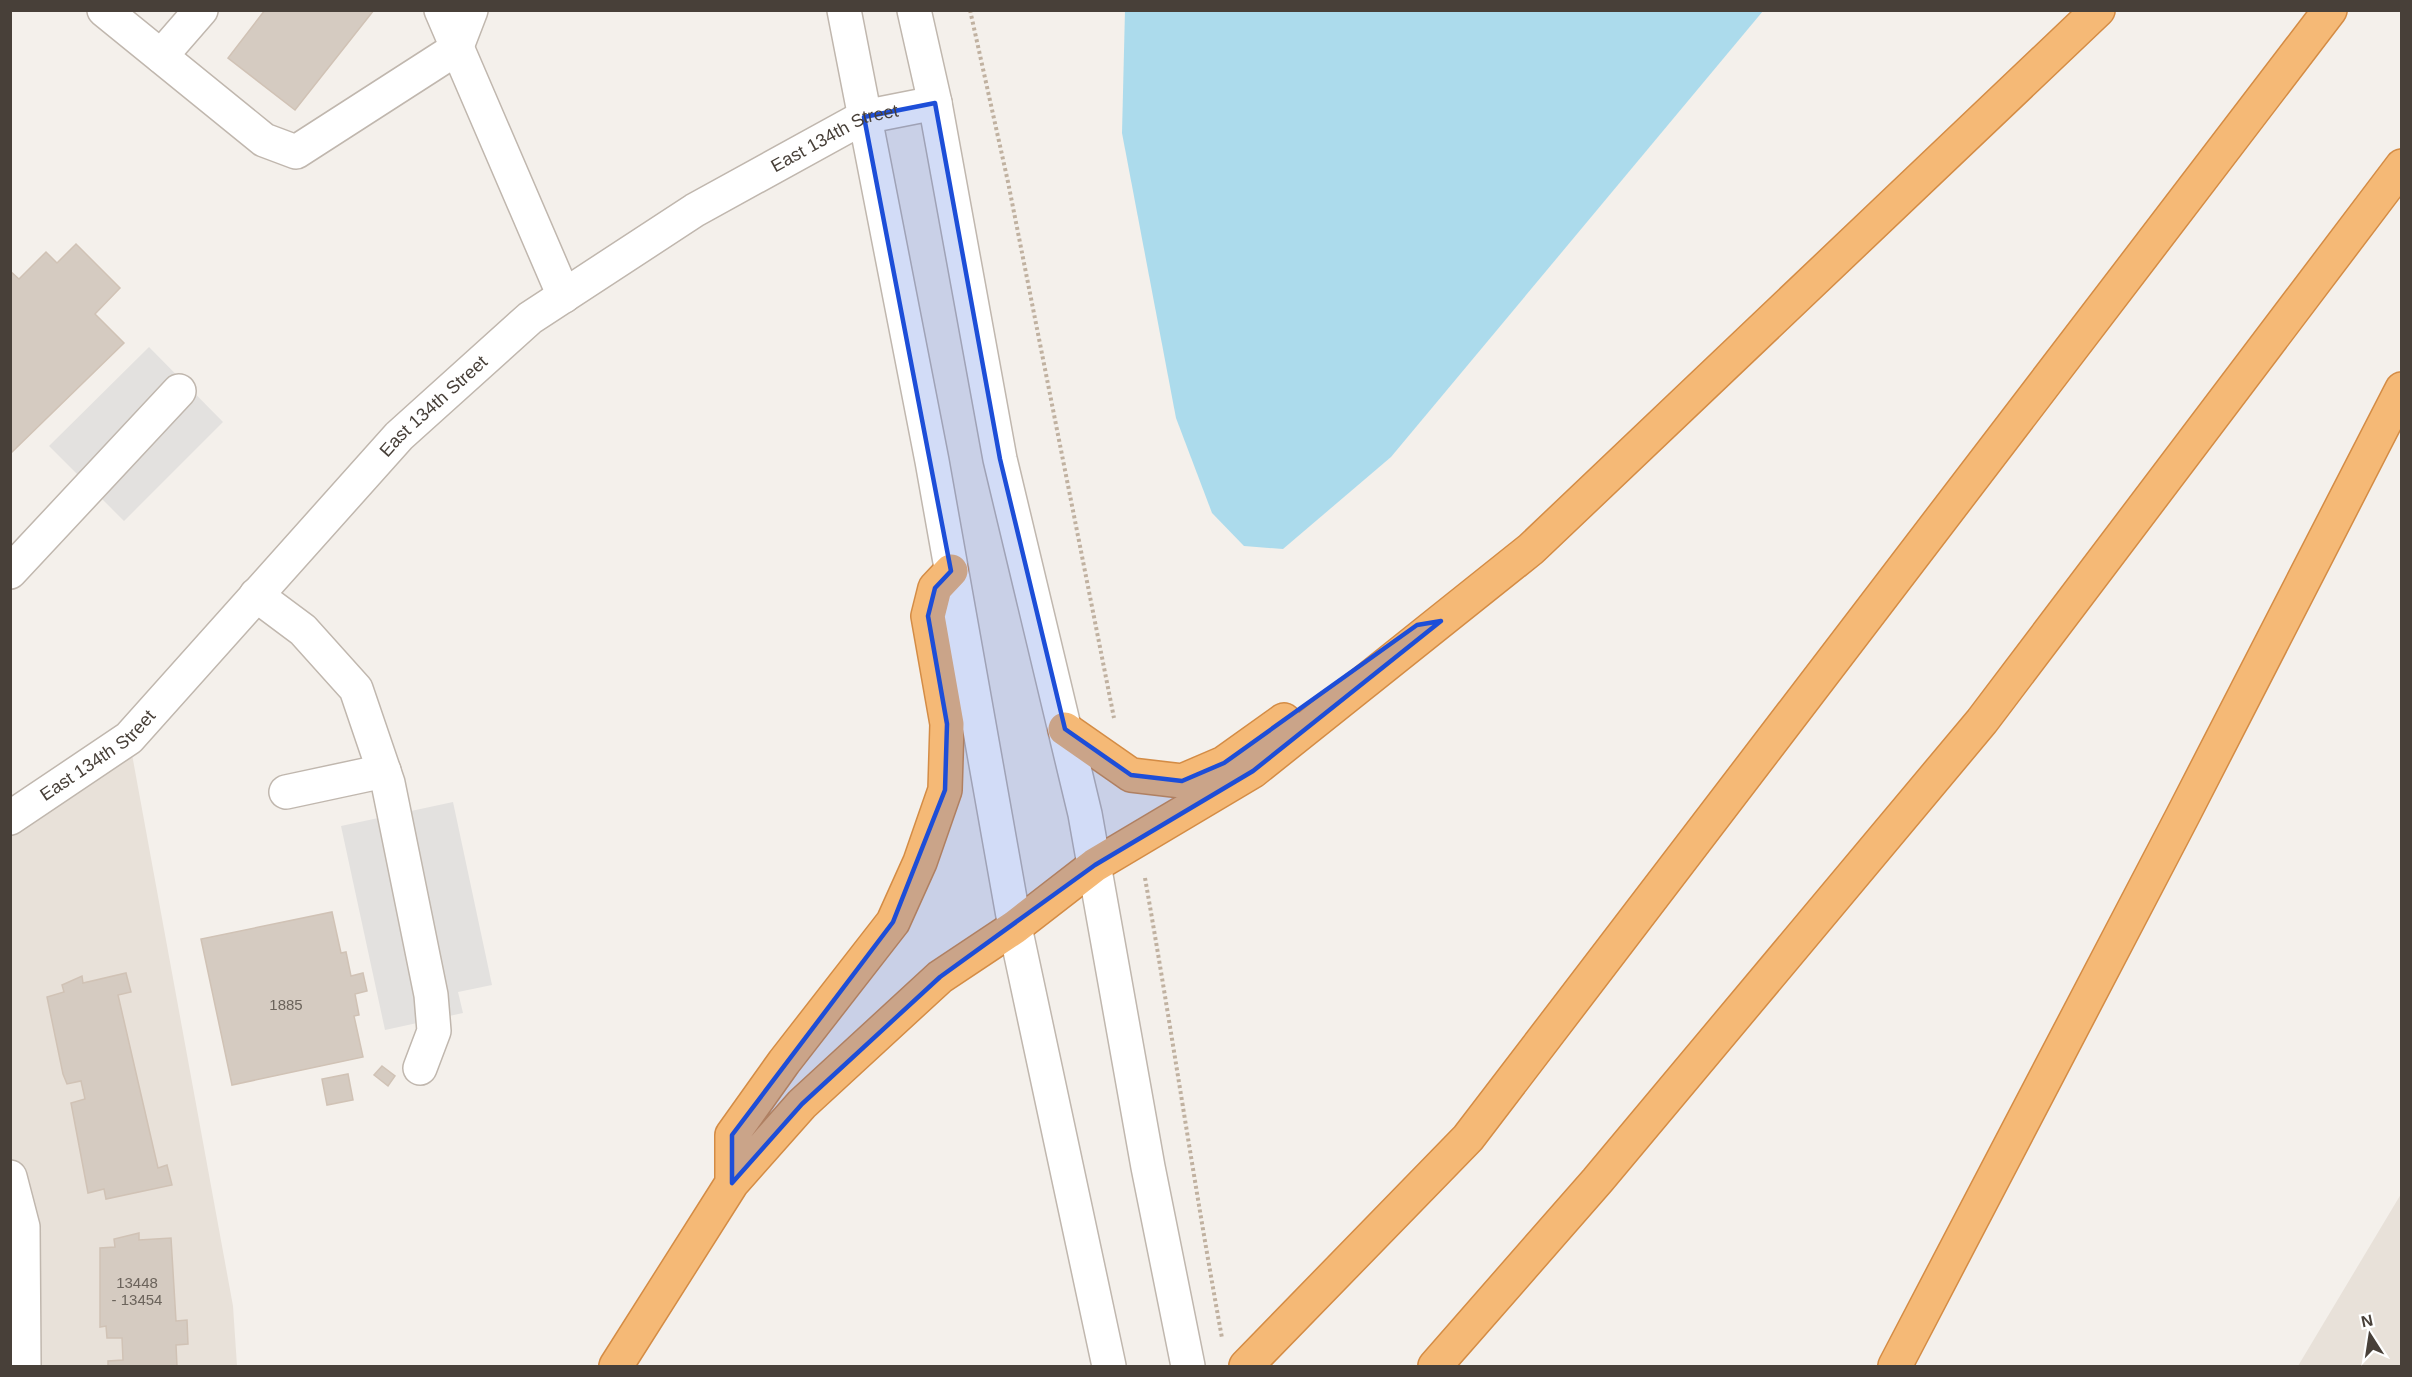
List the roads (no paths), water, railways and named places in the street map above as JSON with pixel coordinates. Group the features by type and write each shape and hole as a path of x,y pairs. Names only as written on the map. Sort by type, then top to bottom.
{"highway":[{"path":"616,1366 732,1183 802,1104 940,977 1015,927 1095,866 1253,771 1531,549 2098,10"},
{"path":"1246,1366 1317,1290 1468,1138 2330,10"},
{"path":"1435,1366 1597,1181 1982,721 2402,166"},
{"path":"1895,1366 2182,817 2402,389"},
{"path":"732,1183 732,1135 784,1062 893,922 920,862 945,790 947,724 928,616 935,588 951,571"},
{"path":"1065,729 1120,770 1131,775 1182,781 1224,763 1418,625 1442,621"}],"street":[{"path":"104,10 264,140 296,152 456,49 471,10"},
{"path":"161,56 201,10"},
{"path":"441,10 564,296"},
{"path":"844,10 951,571 1015,927 1109,1366"},
{"path":"915,10 935,103 1000,459 1065,729 1095,866 1148,1167 1188,1366"},
{"name":"East 134th Street","path":"10,818 129,738 399,436 530,318 695,210 864,117 935,103"},
{"path":"10,572 179,391"},
{"path":"256,596 303,630 356,689 384,771 431,995 434,1031 420,1068"},
{"path":"286,792 384,771"},
{"path":"10,1177 23,1227 24,1366"}],"water":[{"path":"1125,10 1763,11 1391,457 1283,549 1244,546 1212,513 1176,418 1122,133"}]}
